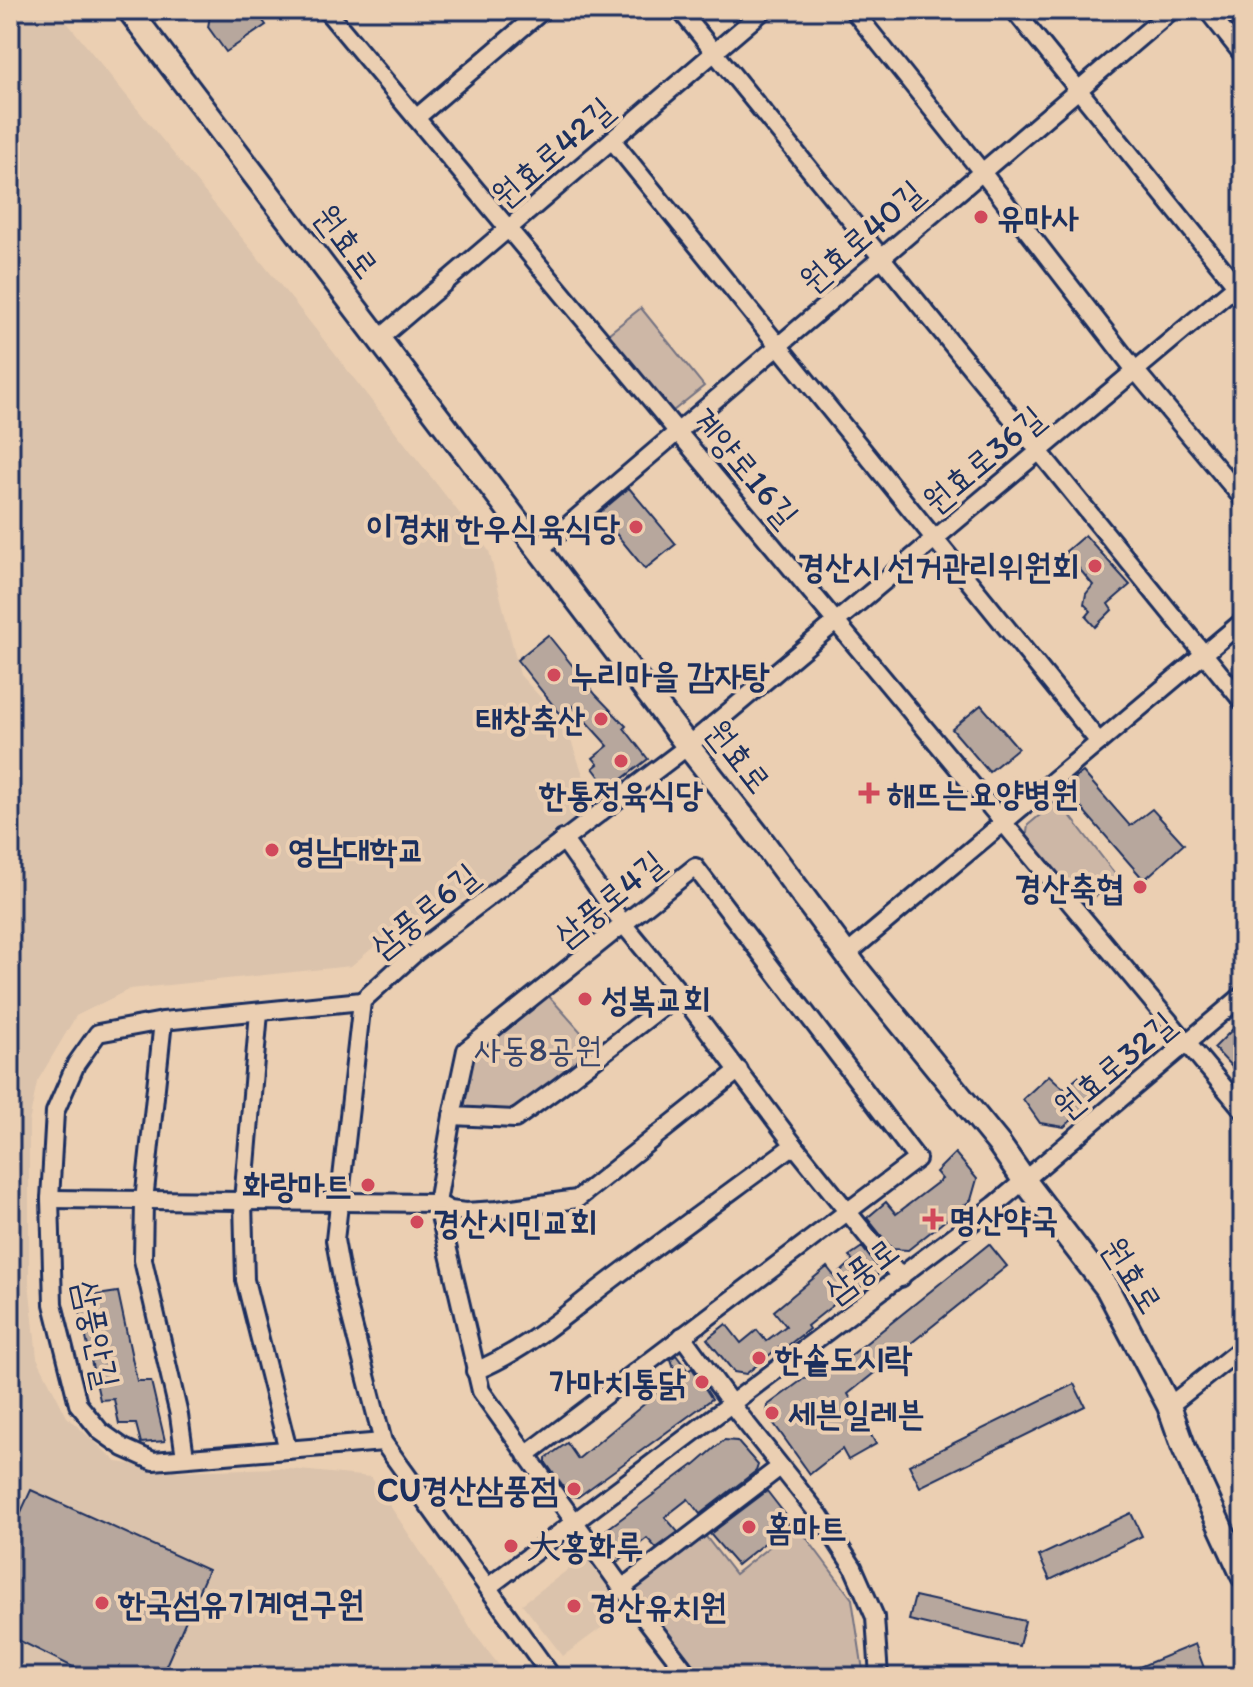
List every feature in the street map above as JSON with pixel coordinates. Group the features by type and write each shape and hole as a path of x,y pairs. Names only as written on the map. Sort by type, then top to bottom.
{"main road":[{"name":"원효로","path":"140,14 379,339 846,955 999,1144 1107,1288 1169,1406 1184,1448 1243,1576"}],"street":[{"name":"계양로16길","path":"326,10 1243,1110"},
{"path":"416,118 543,10"},
{"path":"680,10 1243,702"},
{"name":"원효로42길","path":"379,339 764,10"},
{"path":"853,10 1135,370 1243,499"},
{"path":"1014,10 1241,286"},
{"name":"원효로40길","path":"539,550 1172,10"},
{"path":"1207,10 1243,55"},
{"path":"612,140 1099,742"},
{"name":"원효로36길","path":"688,746 1135,370 1241,286"},
{"path":"846,955 1243,621"},
{"name":"삼풍로6길","path":"552,1677 383,1442 335,1240 362,1001 415,953 688,746"},
{"path":"563,839 624,925 901,1278"},
{"name":"삼풍로4길","path":"574,1521 481,1391 475,1371 437,1203 466,1050 695,867 917,1159 848,1212"},
{"path":"452,1116 515,1119 680,993"},
{"name":"원효로32길","path":"1024,1180 1243,995"},
{"name":"삼풍안길","path":"362,1001 163,1021 98,1033 76,1064 55,1112 50,1199 53,1304 78,1404 100,1431 124,1448 153,1461 383,1442"},
{"path":"259,1012 243,1201 245,1280 288,1450"},
{"name":"삼풍안길","path":"163,1021 144,1201 143,1260 179,1415 185,1457"},
{"path":"50,1199 437,1203 450,1210 465,1212 577,1199 739,1070"},
{"path":"475,1371 511,1354 552,1327 794,1145"},
{"name":"삼풍로","path":"488,1587 901,1278 1024,1180"},
{"path":"526,1455 848,1212"},
{"path":"682,1336 820,1516 853,1567 875,1617 879,1677"},
{"path":"1169,1406 1243,1347"},
{"path":"622,1588 780,1467"},
{"path":"574,1521 690,1677"}],"shaded area":[{"name":"영남대학교","path":"10,10 57,10 298,307 489,551 520,675 565,724 594,805 474,894 382,940 351,966 130,989 76,1016 37,1082 29,1123 29,1282 37,1358 67,1417 117,1462 179,1471 279,1468 371,1477 476,1636 508,1677 10,1677"},
{"name":"경산유치원","path":"586,1556 627,1609 563,1656 522,1604"}],"green space":[{"path":"641,308 704,386 668,415 603,338"},
{"path":"1058,800 1119,879 1078,910 1026,840 1028,825"},
{"name":"사동8공원","path":"546,993 598,1051 514,1115 459,1109 470,1056"},
{"path":"797,1525 852,1599 864,1677 703,1677 634,1591 703,1533 735,1574"}],"building":[{"path":"211,10 255,10 266,25 226,52 208,27"},
{"name":"이경채 한우식육식당","path":"629,488 676,544 645,569 599,513"},
{"path":"1085,535 1130,585 1108,604 1112,610 1095,627 1086,617 1091,611 1084,604 1086,594 1093,585 1065,552"},
{"path":"548,635 596,695 626,726 624,728 648,759 609,789 593,768 598,764 593,758 608,746 572,706 561,715 517,660"},
{"path":"981,705 1018,748 989,772 952,729"},
{"path":"1083,772 1130,826 1152,809 1184,844 1144,880 1063,787"},
{"path":"1243,1019 1243,1060 1234,1069 1214,1048"},
{"path":"1082,1074 1102,1093 1064,1127 1040,1123 1023,1099 1049,1075 1064,1089"},
{"path":"955,1153 977,1179 971,1200 908,1250 892,1249 867,1218 886,1202 896,1214 942,1179 936,1172"},
{"path":"989,1244 1007,1266 848,1394 876,1444 848,1460 842,1449 810,1474 767,1414 768,1405 817,1369 824,1377"},
{"path":"862,1247 881,1272 854,1292 852,1290 807,1326 809,1329 786,1347 783,1344 746,1374 734,1372 707,1339 726,1324 741,1343 757,1330 766,1341 786,1326 774,1311 827,1267 835,1277 853,1261 849,1256"},
{"path":"118,1292 137,1381 151,1381 165,1441 141,1443 136,1424 119,1424 114,1399 100,1400 77,1298"},
{"path":"676,1355 688,1371 692,1368 712,1399 578,1497 569,1495 546,1463 546,1458 567,1443 578,1459 677,1377 671,1359"},
{"path":"1074,1384 1085,1406 920,1487 909,1465"},
{"path":"724,1440 737,1441 758,1465 756,1471 700,1514 688,1499 665,1517 678,1532 656,1548 647,1538 617,1562 602,1541 602,1533 694,1466"},
{"name":"한국섬유기계연구원","path":"31,1490 208,1570 161,1677 93,1677 10,1636 10,1536"},
{"name":"홈마트","path":"767,1491 791,1522 737,1565 710,1534"},
{"path":"1131,1513 1142,1536 1050,1580 1039,1556"},
{"path":"915,1596 1025,1621 1019,1646 909,1620"},
{"path":"1195,1644 1204,1668 1181,1677 1115,1677"}],"place":[{"name":"유마사","path":"981,217"},
{"name":"이경채 한우식육식당","path":"636,527"},
{"name":"경산시 선거관리위원회","path":"1095,566"},
{"name":"누리마을 감자탕","path":"554,675"},
{"name":"태창축산","path":"601,719"},
{"name":"한통정육식당","path":"621,761"},
{"name":"해뜨는요양병원","path":"869,793"},
{"name":"영남대학교","path":"272,850"},
{"name":"경산축협","path":"1140,887"},
{"name":"성복교회","path":"585,999"},
{"name":"화랑마트","path":"368,1185"},
{"name":"명산약국","path":"933,1219"},
{"name":"경산시민교회","path":"417,1222"},
{"name":"한솥도시락","path":"759,1358"},
{"name":"가마치통닭","path":"702,1382"},
{"name":"세븐일레븐","path":"772,1413"},
{"name":"CU경산삼풍점","path":"574,1489"},
{"name":"홈마트","path":"749,1527"},
{"name":"大홍화루","path":"511,1546"},
{"name":"한국섬유기계연구원","path":"102,1603"},
{"name":"경산유치원","path":"574,1606"}]}
